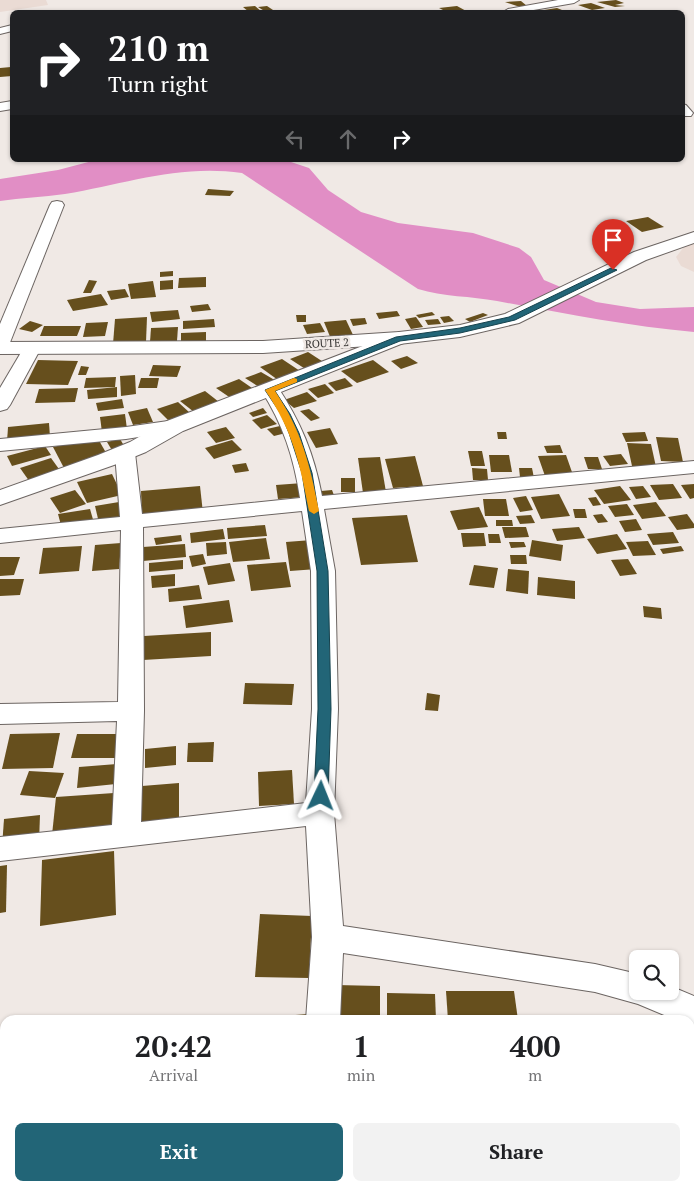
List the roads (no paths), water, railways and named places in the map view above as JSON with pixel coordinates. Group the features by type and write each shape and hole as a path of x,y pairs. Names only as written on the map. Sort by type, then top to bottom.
{"main road":[{"name":"ROUTE 2","path":"0,347 263,347 399,338 460,331 512,319 640,256 694,237"},
{"path":"0,498 125,453 175,426 399,338"}],"street":[{"path":"520,10 574,0"},
{"path":"532,8 538,10"},
{"path":"0,347 57,204"},
{"path":"0,405 32,348"},
{"path":"270,390 286,414 307,473 323,581 325,709 320,813 328,937 323,1015"},
{"path":"0,444 126,433 175,426"},
{"path":"125,453 132,522 131,711 126,835"},
{"path":"0,536 694,467"},
{"path":"0,714 131,711"},
{"path":"0,849 320,813"},
{"path":"328,937 595,978 629,987"},
{"path":"666,1000 694,1012"}]}
